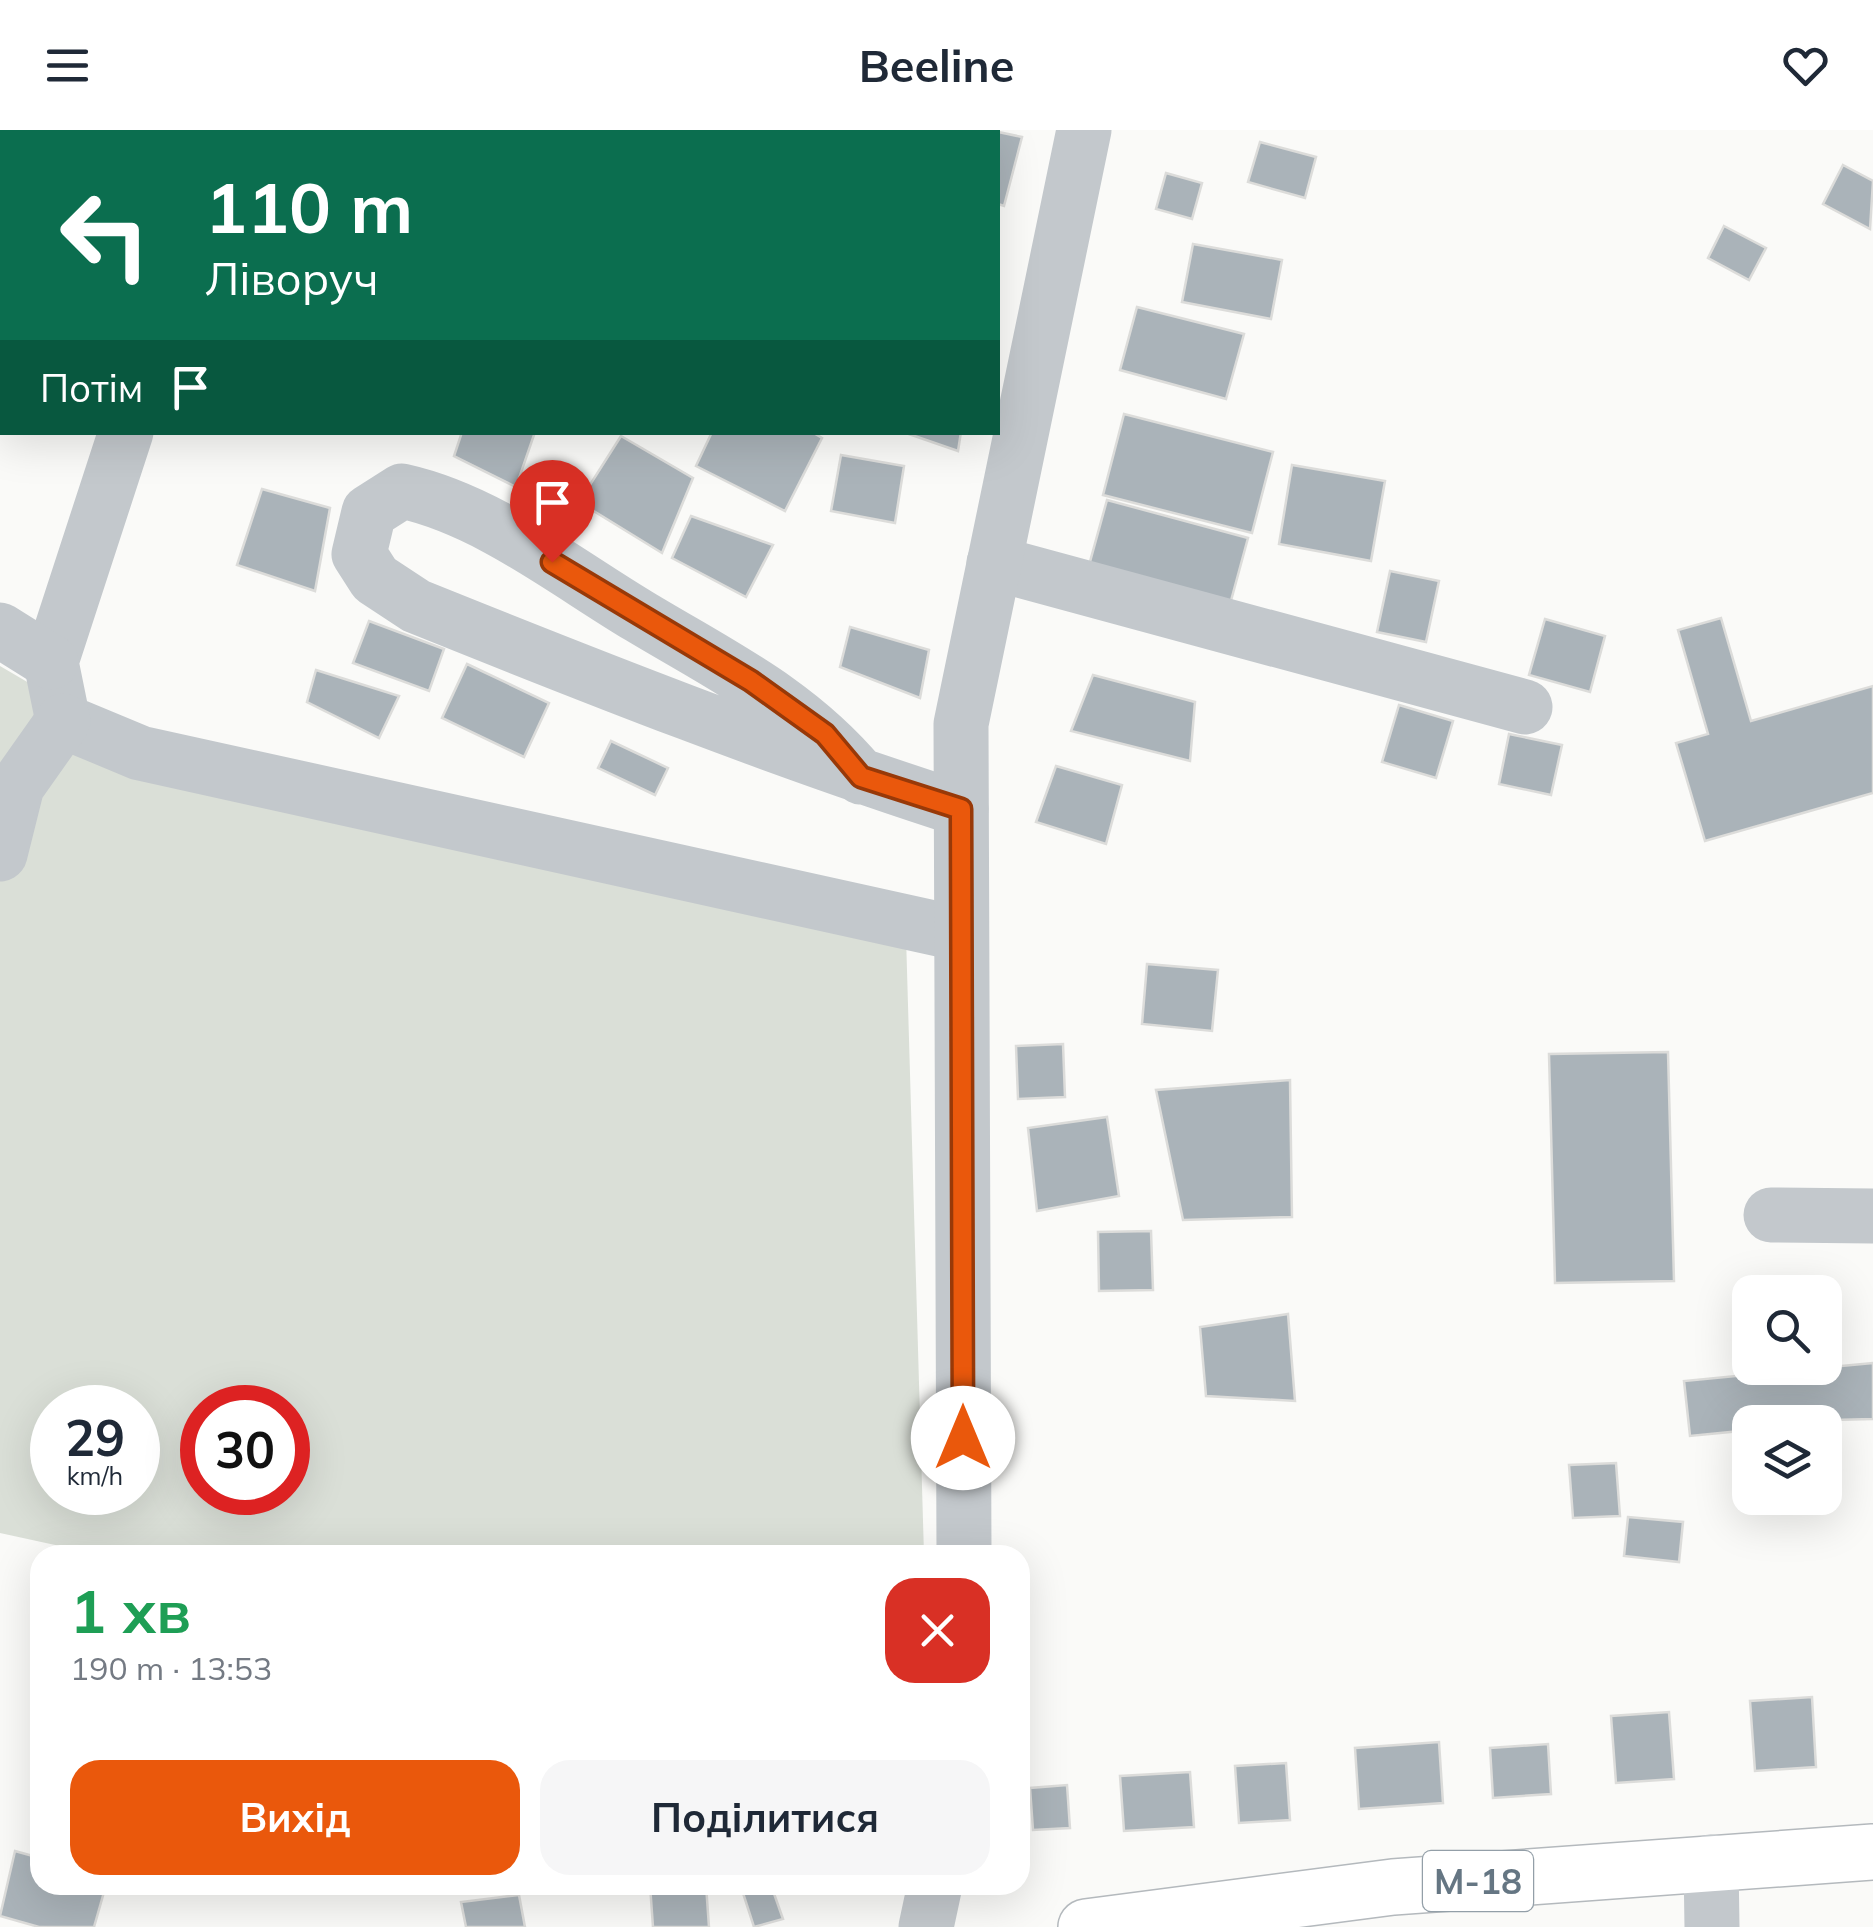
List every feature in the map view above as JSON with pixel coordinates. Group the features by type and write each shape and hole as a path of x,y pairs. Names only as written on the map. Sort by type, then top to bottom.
{"highway":[{"name":"М-18","path":"1086,1927 1393,1888 1873,1852"}],"street":[{"path":"964,1545 961,724 1084,130"},
{"path":"0,854 17,786 63,721 51,662 125,435"},
{"path":"861,777 825,734 751,681 523,543 434,498 402,492 369,512 359,554 375,579 416,606 861,777 961,809"},
{"path":"994,564 1525,707"},
{"path":"0,630 51,662"},
{"path":"63,721 140,753 962,934"},
{"path":"1772,1214 1873,1216"},
{"path":"1711,1862 1712,1927"},
{"path":"926,1927 933,1895"}],"shaded area":[{"path":"0,666 29,683 48,745 906,936 924,1545 55,1545 0,1533"}],"building":[{"path":"1000,132 1022,137 1004,206 1000,205"},
{"path":"1260,142 1316,157 1305,198 1248,182"},
{"path":"1843,165 1873,181 1870,229 1823,204"},
{"path":"1166,173 1202,183 1192,219 1156,209"},
{"path":"1724,226 1766,248 1749,280 1708,258"},
{"path":"1193,244 1282,260 1271,319 1182,302"},
{"path":"1137,307 1244,334 1226,399 1120,370"},
{"path":"1124,414 1273,452 1252,533 1103,495"},
{"path":"461,435 534,435 516,487 454,456"},
{"path":"711,435 822,438 785,511 696,466"},
{"path":"912,435 961,435 958,451"},
{"path":"621,436 693,478 662,553 579,502"},
{"path":"841,455 904,466 895,523 831,511"},
{"path":"1292,465 1385,481 1371,561 1279,544"},
{"path":"262,489 330,508 315,591 237,565"},
{"path":"1107,500 1248,538 1229,608 1088,569"},
{"path":"691,516 773,545 746,597 672,558"},
{"path":"1390,571 1439,581 1426,642 1377,632"},
{"path":"1721,618 1751,721 1873,686 1873,793 1705,841 1676,743 1708,734 1678,630"},
{"path":"1545,619 1605,636 1590,692 1529,675"},
{"path":"369,621 444,649 429,691 353,663"},
{"path":"850,627 929,650 920,698 840,667"},
{"path":"467,664 549,703 524,757 442,718"},
{"path":"316,670 399,696 379,738 307,702"},
{"path":"1093,675 1195,702 1190,761 1071,731"},
{"path":"1399,705 1453,721 1436,778 1382,762"},
{"path":"1509,734 1562,745 1551,795 1499,784"},
{"path":"611,741 668,768 655,795 598,768"},
{"path":"1056,766 1122,785 1106,844 1036,822"},
{"path":"1147,964 1218,970 1212,1031 1142,1024"},
{"path":"1063,1044 1065,1097 1018,1099 1016,1046"},
{"path":"1668,1052 1674,1281 1555,1283 1549,1054"},
{"path":"1290,1080 1292,1217 1183,1220 1156,1090"},
{"path":"1107,1117 1119,1196 1037,1211 1028,1128"},
{"path":"1151,1231 1153,1290 1099,1291 1098,1232"},
{"path":"1288,1314 1295,1401 1206,1396 1200,1327"},
{"path":"1873,1363 1873,1419 1842,1420 1842,1405 1732,1405 1732,1432 1690,1436 1684,1381 1732,1376 1732,1385 1842,1385 1842,1366"},
{"path":"1616,1463 1620,1516 1573,1518 1569,1465"},
{"path":"1628,1517 1683,1522 1679,1562 1624,1556"},
{"path":"1812,1697 1816,1767 1755,1771 1750,1701"},
{"path":"1669,1712 1674,1779 1616,1783 1611,1716"},
{"path":"1439,1742 1443,1803 1359,1809 1355,1748"},
{"path":"1548,1744 1551,1794 1493,1798 1490,1748"},
{"path":"1286,1763 1290,1820 1239,1823 1235,1766"},
{"path":"1190,1772 1194,1827 1124,1831 1120,1776"},
{"path":"1067,1785 1070,1828 1033,1830 1030,1788"},
{"path":"15,1851 30,1855 30,1895 103,1895 94,1927 39,1927 0,1916"},
{"path":"519,1895 525,1927 466,1927 461,1902"},
{"path":"651,1895 707,1895 709,1927 653,1927"},
{"path":"744,1895 775,1895 783,1919 754,1927"}],"route":[{"path":"552,562 751,681 825,734 861,777 961,809 963,1438"}]}
